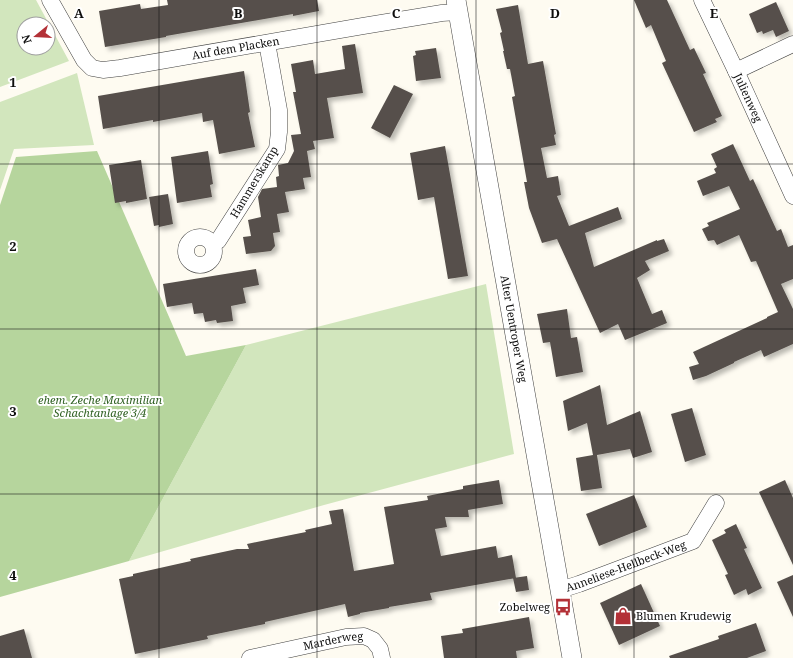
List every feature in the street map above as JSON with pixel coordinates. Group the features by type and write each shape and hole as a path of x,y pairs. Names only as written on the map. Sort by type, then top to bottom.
{"street":[{"name":"Auf dem Placken","path":"50,0 84,60 92,68 103,70 442,13 457,6"},
{"name":"Julienweg","path":"702,0 793,196"},
{"name":"Alter Uentroper Weg","path":"457,6 572,658"},
{"name":"Hammerskamp","path":"212,243 218,241 277,149 280,110 267,43"},
{"path":"736,71 793,44"},
{"name":"Anneliese-Hellbeck-Weg","path":"560,590 693,541 716,503"},
{"name":"Marderweg","path":"250,658 346,637 364,636 373,640 380,649 382,658"}],"green space":[{"path":"0,0 36,0 45,16 16,16 16,56 56,56 56,37 69,61 0,87"},
{"path":"77,73 94,145 14,149 0,190 0,102"},
{"name":"ehem. Zeche Maximilian Schachtanlage 3/4","path":"97,151 186,356 246,345 129,561 0,597 0,205 16,157"},
{"path":"486,284 514,454 324,505 129,561 246,345"}],"building":[{"path":"167,0 317,0 319,11 293,16 293,14 105,47 99,11 140,4 141,9 168,5"},
{"path":"634,0 667,0 690,50 694,48 706,73 703,74 722,116 715,119 717,122 694,132 662,63 666,61 651,25 646,28"},
{"path":"776,2 789,31 776,37 773,30 763,34 762,31 757,33 749,14"},
{"path":"518,5 528,64 543,61 556,134 554,135 556,145 541,148 547,178 558,176 561,195 557,196 569,226 618,207 622,219 585,233 594,267 657,240 664,239 669,251 645,261 650,270 637,278 652,314 662,310 667,323 625,340 618,324 600,333 557,239 542,243 529,208 524,182 527,182 512,97 515,96 510,69 507,69 503,51 500,33 502,32 496,9"},
{"path":"355,44 363,93 327,98 334,138 313,141 315,149 307,151 311,177 303,178 305,189 285,192 289,212 277,214 280,232 273,233 275,246 271,251 246,254 243,237 251,236 248,220 261,217 258,197 262,189 277,187 276,177 279,176 278,165 288,163 294,151 291,135 301,134 293,92 296,92 291,64 313,60 315,74 345,69 342,46"},
{"path":"436,48 441,78 416,81 413,56 416,55 415,51"},
{"path":"244,71 250,112 248,113 255,147 219,154 213,120 203,122 202,113 103,129 98,96"},
{"path":"394,85 413,94 390,138 371,128"},
{"path":"733,144 750,181 753,179 777,231 781,229 788,247 793,245 793,279 781,284 793,309 793,344 764,357 761,350 706,376 693,380 689,367 699,364 693,352 778,312 756,261 751,262 739,235 717,245 714,240 708,241 702,229 709,226 707,223 740,209 729,186 703,196 697,181 716,173 714,169 717,167 711,154"},
{"path":"445,146 468,276 448,279 434,197 418,200 410,153"},
{"path":"208,151 213,184 210,185 212,197 177,203 171,157"},
{"path":"141,160 147,199 126,203 126,201 115,203 109,165"},
{"path":"168,194 173,224 159,227 159,225 154,226 149,197"},
{"path":"256,269 259,285 243,288 246,303 231,306 233,321 217,323 216,320 205,322 203,313 194,314 192,303 167,307 163,284"},
{"path":"567,309 571,338 577,337 583,372 556,377 550,342 543,343 537,314"},
{"path":"600,385 607,425 640,411 652,452 633,458 630,449 597,455 602,488 581,491 576,458 593,455 587,423 568,431 563,401"},
{"path":"692,408 706,455 685,462 671,414"},
{"path":"499,480 503,504 468,510 469,517 445,517 447,527 435,529 441,556 496,546 498,558 512,555 516,578 430,593 432,600 389,607 348,617 345,604 265,622 265,624 207,636 208,639 135,654 119,579 133,576 133,574 191,561 190,559 237,549 249,549 247,544 306,532 305,530 332,524 329,511 343,509 354,571 394,564 384,507 428,500 427,496 463,489 463,486"},
{"path":"785,480 793,498 793,565 759,492"},
{"path":"634,495 647,527 599,546 586,514"},
{"path":"736,524 747,548 744,549 762,588 748,595 746,589 734,595 725,575 728,574 712,540 726,533 724,530"},
{"path":"793,575 793,617 777,582"},
{"path":"527,576 529,590 516,592 513,578"},
{"path":"641,584 660,626 619,645 600,603"},
{"path":"529,617 534,648 516,651 517,658 444,658 441,636 463,633 462,629"},
{"path":"756,623 766,651 747,658 670,658 669,656 719,639 718,636"},
{"path":"24,629 32,658 0,658 0,636"}],"place":[{"name":"Zobelweg","path":"563,607"},
{"name":"Blumen Krudewig","path":"623,616"}]}
